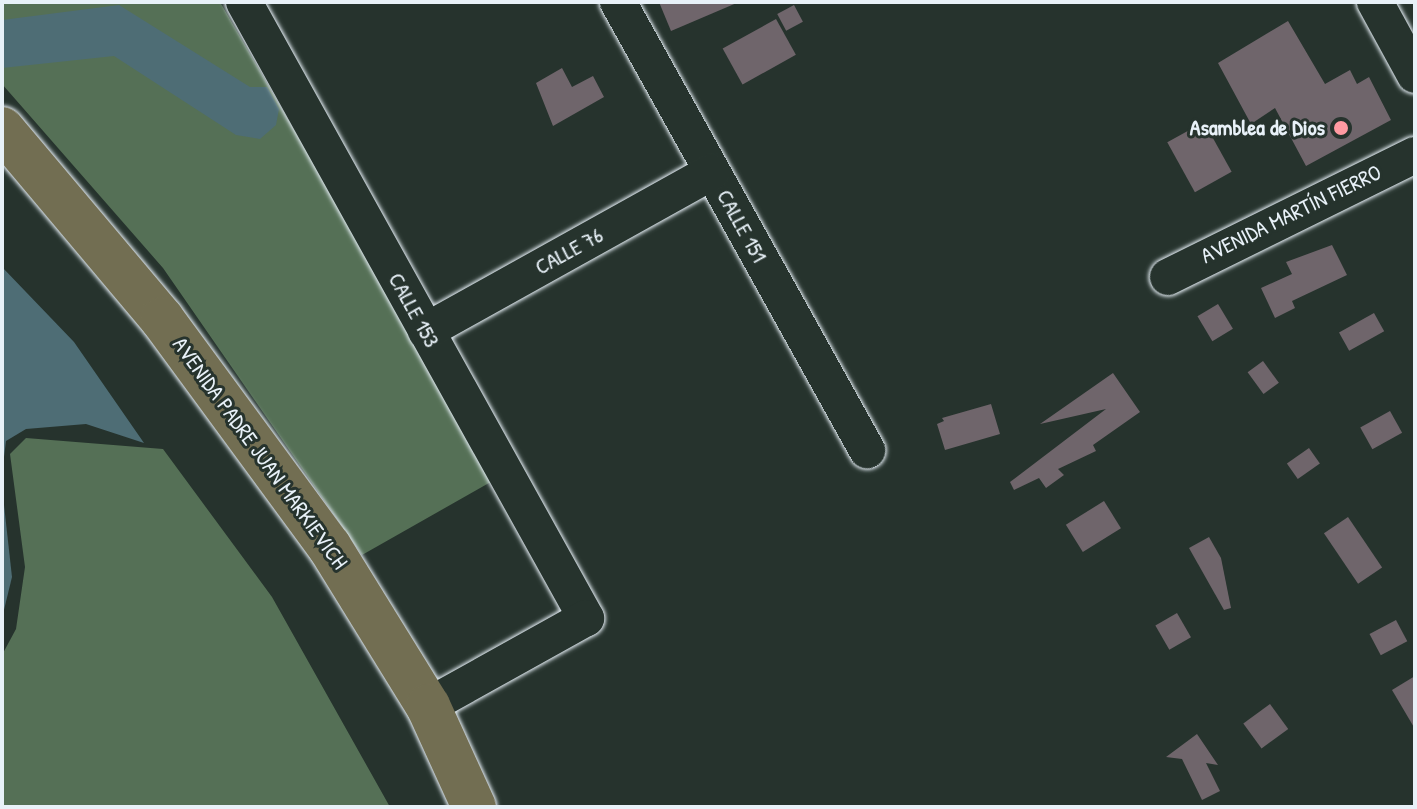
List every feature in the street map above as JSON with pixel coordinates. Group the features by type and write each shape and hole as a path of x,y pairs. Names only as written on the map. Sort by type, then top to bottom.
{"main road":[{"name":"AVENIDA PADRE JUAN MARKIEVICH","path":"2,129 55,187 247,430 335,555 428,706 474,807"}],"street":[{"name":"CALLE 153","path":"244,2 586,618 428,706"},
{"name":"CALLE 151","path":"618,2 867,450"},
{"path":"1375,2 1415,75"},
{"name":"AVENIDA MARTÍN FIERRO","path":"1168,277 1415,155"},
{"name":"CALLE 76","path":"426,331 712,172"}],"green space":[{"path":"2,2 220,2 496,479 362,555 163,268 2,84"},
{"path":"26,438 163,449 272,597 390,807 2,807 2,655 16,629 25,567 10,454"}],"water":[{"path":"119,5 250,87 267,87 279,109 276,125 260,139 236,135 114,56 2,68 2,20"},
{"path":"2,267 74,342 144,443 86,424 26,429 6,441 2,473"},
{"path":"2,487 12,577 2,618"}],"building":[{"path":"659,2 739,2 671,31"},
{"path":"794,5 803,22 786,31 777,14"},
{"path":"776,19 796,55 743,84 723,49"},
{"path":"1288,21 1325,84 1350,70 1357,84 1369,77 1391,120 1306,166 1275,108 1251,124 1218,63"},
{"path":"562,68 572,87 593,76 604,97 553,126 536,83"},
{"path":"1204,122 1232,172 1195,192 1167,142"},
{"path":"1332,245 1347,275 1292,301 1295,308 1275,318 1261,288 1292,274 1286,262"},
{"path":"1218,304 1233,329 1212,341 1197,316"},
{"path":"1374,313 1384,331 1349,351 1339,332"},
{"path":"1263,361 1279,383 1263,394 1248,372"},
{"path":"1113,373 1140,412 1093,445 1096,451 1058,469 1064,475 1046,488 1039,478 1014,490 1010,482 1106,409 1040,424"},
{"path":"991,404 1000,434 945,450 937,424 944,421 942,418"},
{"path":"1390,411 1402,433 1372,449 1360,427"},
{"path":"1309,448 1320,464 1298,479 1287,463"},
{"path":"1104,501 1121,528 1083,552 1066,525"},
{"path":"1348,517 1382,568 1358,584 1324,533"},
{"path":"1209,537 1221,558 1231,608 1224,610 1189,548"},
{"path":"1177,613 1191,637 1169,650 1155,626"},
{"path":"1396,620 1407,641 1381,655 1370,634"},
{"path":"1415,676 1415,729 1392,690"},
{"path":"1270,704 1288,729 1262,748 1243,723"},
{"path":"1197,734 1218,765 1206,763 1220,791 1202,800 1182,759 1166,757"}],"place":[{"name":"Asamblea de Dios","path":"1341,128"}]}
